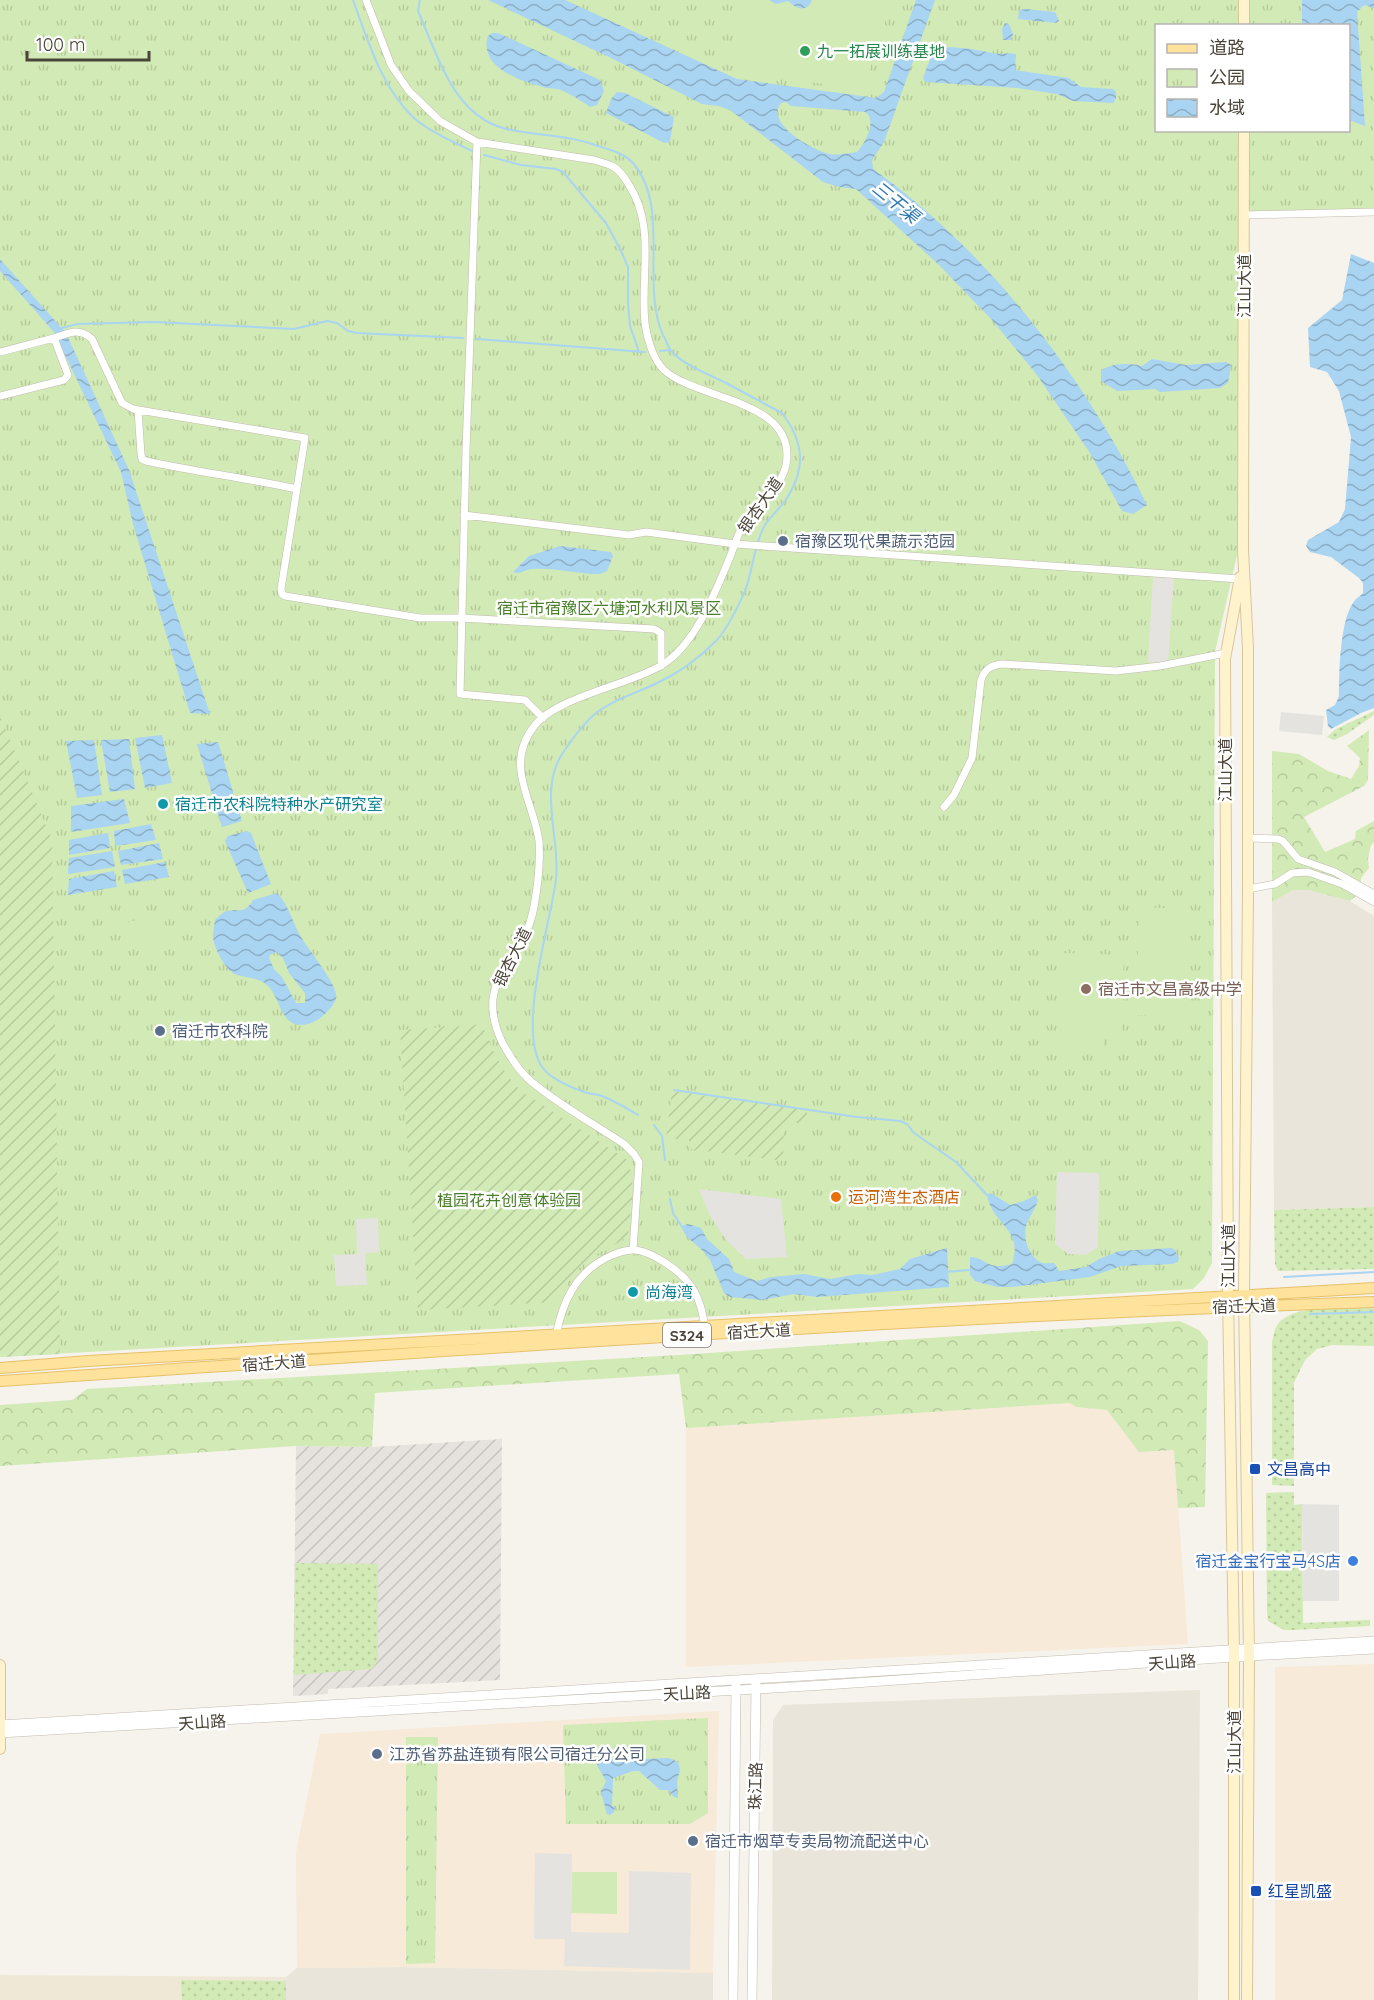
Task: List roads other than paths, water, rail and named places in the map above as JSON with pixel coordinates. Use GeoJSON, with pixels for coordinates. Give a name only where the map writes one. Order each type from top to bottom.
{"type":"FeatureCollection","features":[{"type":"Feature","properties":{"kind":"main road"},"geometry":{"type":"LineString","coordinates":[[1244,0],[1244,24]]}},
{"type":"Feature","properties":{"kind":"main road","name":"江山大道"},"geometry":{"type":"LineString","coordinates":[[1244,132],[1244,550],[1248,649],[1244,1294],[1249,1652],[1247,2000]]}},
{"type":"Feature","properties":{"kind":"main road","name":"江山大道"},"geometry":{"type":"LineString","coordinates":[[1234,2000],[1234,1653],[1228,1301],[1226,653],[1244,550]]}},
{"type":"Feature","properties":{"kind":"main road","name":"宿迁大道"},"geometry":{"type":"LineString","coordinates":[[0,1368],[88,1361],[1228,1301],[1244,1294],[1374,1288]]}},
{"type":"Feature","properties":{"kind":"main road","name":"宿迁大道"},"geometry":{"type":"LineString","coordinates":[[1228,1301],[1244,1306],[1374,1302]]}},
{"type":"Feature","properties":{"kind":"main road","name":"宿迁大道"},"geometry":{"type":"LineString","coordinates":[[0,1381],[556,1338]]}},
{"type":"Feature","properties":{"kind":"main road"},"geometry":{"type":"LineString","coordinates":[[0,1665],[0,1749]]}},
{"type":"Feature","properties":{"kind":"street","name":"银杏大道"},"geometry":{"type":"LineString","coordinates":[[366,0],[391,65],[409,91],[440,121],[477,142],[594,160],[610,165],[618,171],[633,190],[644,222],[643,297],[646,327],[653,353],[662,369],[682,383],[757,411],[777,426],[784,442],[786,462],[780,482],[742,526],[737,544],[715,594],[685,645],[661,666],[563,705],[538,720],[525,738],[520,762],[521,780],[539,840],[539,876],[529,926],[498,978],[492,1012],[502,1042],[530,1081],[624,1144],[639,1162],[633,1250]]}},
{"type":"Feature","properties":{"kind":"street"},"geometry":{"type":"LineString","coordinates":[[477,142],[460,694],[525,700],[543,718]]}},
{"type":"Feature","properties":{"kind":"street"},"geometry":{"type":"LineString","coordinates":[[1244,215],[1374,212]]}},
{"type":"Feature","properties":{"kind":"street"},"geometry":{"type":"LineString","coordinates":[[0,352],[73,331],[86,333],[92,339],[122,403],[138,410],[304,438],[282,594],[291,598],[420,618],[461,618],[654,629],[661,633],[661,666]]}},
{"type":"Feature","properties":{"kind":"street"},"geometry":{"type":"LineString","coordinates":[[0,396],[66,378],[67,372],[54,338]]}},
{"type":"Feature","properties":{"kind":"street"},"geometry":{"type":"LineString","coordinates":[[138,410],[141,454],[142,459],[146,461],[188,470],[253,479],[297,489]]}},
{"type":"Feature","properties":{"kind":"street"},"geometry":{"type":"LineString","coordinates":[[464,515],[629,535],[646,532],[737,544],[1240,579]]}},
{"type":"Feature","properties":{"kind":"street"},"geometry":{"type":"LineString","coordinates":[[944,807],[963,778],[972,758],[981,680],[987,669],[994,665],[1123,670],[1160,666],[1226,653]]}},
{"type":"Feature","properties":{"kind":"street"},"geometry":{"type":"LineString","coordinates":[[1248,838],[1283,841],[1298,859],[1335,872],[1374,894]]}},
{"type":"Feature","properties":{"kind":"street"},"geometry":{"type":"LineString","coordinates":[[1248,889],[1275,884],[1292,873],[1308,872],[1342,884],[1374,902]]}},
{"type":"Feature","properties":{"kind":"street"},"geometry":{"type":"LineString","coordinates":[[556,1338],[569,1294],[583,1274],[596,1263],[615,1254],[633,1250],[660,1260],[687,1280],[696,1292],[705,1330]]}},
{"type":"Feature","properties":{"kind":"street","name":"天山路"},"geometry":{"type":"LineString","coordinates":[[0,1725],[756,1684],[1173,1654],[1249,1652],[1374,1641]]}},
{"type":"Feature","properties":{"kind":"street","name":"天山路"},"geometry":{"type":"LineString","coordinates":[[1249,1652],[1374,1649]]}},
{"type":"Feature","properties":{"kind":"street","name":"珠江路"},"geometry":{"type":"LineString","coordinates":[[752,2000],[756,1684]]}},
{"type":"Feature","properties":{"kind":"street","name":"天山路"},"geometry":{"type":"LineString","coordinates":[[0,1733],[736,1685]]}},
{"type":"Feature","properties":{"kind":"street","name":"珠江路"},"geometry":{"type":"LineString","coordinates":[[733,2000],[736,1685]]}},
{"type":"Feature","properties":{"kind":"water","name":"三干渠"},"geometry":{"type":"Polygon","coordinates":[[[488,0],[565,0],[737,79],[876,98],[884,92],[916,0],[935,0],[884,142],[872,160],[873,169],[916,202],[956,239],[1030,320],[1064,364],[1094,410],[1147,505],[1133,514],[1122,511],[1090,453],[1037,375],[993,321],[939,265],[856,189],[823,182],[730,110],[702,104],[488,0]],[[786,102],[781,103],[778,111],[779,119],[784,127],[812,147],[829,154],[857,152],[869,132],[869,116],[865,112],[791,106],[786,102]]]}},
{"type":"Feature","properties":{"kind":"water"},"geometry":{"type":"Polygon","coordinates":[[[769,0],[812,0],[807,7],[801,8],[788,1],[776,4],[769,0]]]}},
{"type":"Feature","properties":{"kind":"water"},"geometry":{"type":"Polygon","coordinates":[[[1302,0],[1374,0],[1374,8],[1364,5],[1357,12],[1365,126],[1350,120],[1350,24],[1302,24],[1302,0]]]}},
{"type":"Feature","properties":{"kind":"water"},"geometry":{"type":"Polygon","coordinates":[[[1019,10],[1055,12],[1059,21],[1056,23],[1018,19],[1019,10]]]}},
{"type":"Feature","properties":{"kind":"water"},"geometry":{"type":"Polygon","coordinates":[[[1005,23],[1009,24],[1013,34],[1011,40],[1003,40],[1002,29],[1005,23]]]}},
{"type":"Feature","properties":{"kind":"water"},"geometry":{"type":"Polygon","coordinates":[[[498,33],[600,80],[604,91],[597,105],[590,107],[565,92],[523,81],[503,71],[489,56],[488,36],[498,33]]]}},
{"type":"Feature","properties":{"kind":"water"},"geometry":{"type":"Polygon","coordinates":[[[943,47],[968,48],[995,54],[1016,54],[1015,70],[1069,78],[1081,87],[1113,89],[1116,92],[1116,98],[1113,103],[1073,101],[1057,94],[1017,88],[926,82],[923,79],[930,61],[943,47]]]}},
{"type":"Feature","properties":{"kind":"water"},"geometry":{"type":"Polygon","coordinates":[[[617,92],[625,93],[674,117],[670,142],[664,143],[606,113],[611,99],[617,92]]]}},
{"type":"Feature","properties":{"kind":"water"},"geometry":{"type":"Polygon","coordinates":[[[1351,254],[1374,263],[1374,708],[1331,729],[1328,726],[1326,710],[1335,705],[1339,696],[1341,648],[1345,622],[1354,602],[1363,593],[1363,583],[1331,557],[1310,552],[1306,546],[1308,540],[1339,522],[1345,509],[1351,437],[1339,391],[1327,372],[1310,367],[1308,328],[1342,300],[1351,254]]]}},
{"type":"Feature","properties":{"kind":"water"},"geometry":{"type":"Polygon","coordinates":[[[0,259],[66,333],[129,470],[210,714],[190,713],[133,524],[121,472],[54,332],[0,271],[0,259]]]}},
{"type":"Feature","properties":{"kind":"water"},"geometry":{"type":"Polygon","coordinates":[[[1152,359],[1186,365],[1226,362],[1231,365],[1228,383],[1220,388],[1160,392],[1155,389],[1117,391],[1101,381],[1101,370],[1121,364],[1142,366],[1152,359]]]}},
{"type":"Feature","properties":{"kind":"water"},"geometry":{"type":"Polygon","coordinates":[[[560,546],[611,552],[613,556],[607,571],[600,574],[548,569],[513,572],[529,556],[560,546]]]}},
{"type":"Feature","properties":{"kind":"water"},"geometry":{"type":"Polygon","coordinates":[[[162,735],[172,783],[145,788],[135,738],[162,735]]]}},
{"type":"Feature","properties":{"kind":"water"},"geometry":{"type":"Polygon","coordinates":[[[129,739],[135,789],[110,792],[101,740],[129,739]]]}},
{"type":"Feature","properties":{"kind":"water"},"geometry":{"type":"Polygon","coordinates":[[[94,740],[102,795],[77,798],[66,741],[94,740]]]}},
{"type":"Feature","properties":{"kind":"water"},"geometry":{"type":"Polygon","coordinates":[[[218,742],[242,821],[222,827],[197,744],[218,742]]]}},
{"type":"Feature","properties":{"kind":"water"},"geometry":{"type":"Polygon","coordinates":[[[124,799],[130,823],[71,832],[71,806],[124,799]]]}},
{"type":"Feature","properties":{"kind":"water"},"geometry":{"type":"Polygon","coordinates":[[[151,824],[156,840],[115,846],[114,831],[151,824]]]}},
{"type":"Feature","properties":{"kind":"water"},"geometry":{"type":"Polygon","coordinates":[[[247,831],[251,833],[271,884],[248,893],[225,841],[228,836],[247,831]]]}},
{"type":"Feature","properties":{"kind":"water"},"geometry":{"type":"Polygon","coordinates":[[[108,833],[110,848],[69,855],[69,840],[108,833]]]}},
{"type":"Feature","properties":{"kind":"water"},"geometry":{"type":"Polygon","coordinates":[[[159,843],[163,859],[121,865],[118,851],[159,843]]]}},
{"type":"Feature","properties":{"kind":"water"},"geometry":{"type":"Polygon","coordinates":[[[112,851],[115,867],[68,874],[69,858],[112,851]]]}},
{"type":"Feature","properties":{"kind":"water"},"geometry":{"type":"Polygon","coordinates":[[[165,862],[169,877],[125,884],[122,870],[165,862]]]}},
{"type":"Feature","properties":{"kind":"water"},"geometry":{"type":"Polygon","coordinates":[[[114,871],[117,887],[68,895],[69,879],[114,871]]]}},
{"type":"Feature","properties":{"kind":"water"},"geometry":{"type":"Polygon","coordinates":[[[277,893],[284,902],[301,937],[332,983],[336,995],[334,1003],[314,1022],[294,1024],[284,1015],[267,985],[233,973],[217,952],[213,937],[215,920],[222,913],[245,909],[253,900],[277,893]],[[276,952],[269,958],[296,1003],[305,1003],[305,993],[289,973],[283,958],[276,952]]]}},
{"type":"Feature","properties":{"kind":"water"},"geometry":{"type":"Polygon","coordinates":[[[991,1193],[1010,1205],[1036,1195],[1038,1201],[1026,1228],[1027,1245],[1036,1259],[1043,1263],[1054,1263],[1059,1271],[1086,1267],[1119,1251],[1171,1248],[1175,1250],[1179,1258],[1178,1262],[1121,1266],[1090,1277],[1012,1287],[998,1287],[975,1281],[970,1275],[970,1257],[992,1265],[1003,1266],[1012,1264],[1015,1252],[1011,1235],[990,1205],[987,1195],[991,1193]]]}},
{"type":"Feature","properties":{"kind":"water"},"geometry":{"type":"Polygon","coordinates":[[[688,1224],[701,1228],[707,1239],[729,1259],[734,1272],[757,1281],[771,1277],[804,1274],[830,1279],[858,1274],[872,1275],[900,1269],[910,1259],[947,1248],[949,1287],[817,1297],[794,1294],[762,1300],[730,1297],[724,1293],[710,1260],[686,1236],[681,1226],[688,1224]]]}},
{"type":"Feature","properties":{"kind":"water"},"geometry":{"type":"Polygon","coordinates":[[[629,1754],[643,1759],[669,1758],[678,1762],[680,1770],[677,1782],[678,1798],[668,1790],[660,1790],[639,1771],[633,1771],[613,1778],[612,1806],[615,1807],[614,1812],[607,1814],[601,1792],[606,1781],[596,1759],[599,1756],[612,1758],[629,1754]]]}},
{"type":"Feature","properties":{"kind":"waterway"},"geometry":{"type":"LineString","coordinates":[[353,0],[377,64],[403,107],[428,128],[472,151]]}},
{"type":"Feature","properties":{"kind":"waterway"},"geometry":{"type":"LineString","coordinates":[[420,0],[418,11],[440,63],[459,96],[471,110],[486,121],[503,128],[581,141],[619,153],[633,163],[644,181],[650,201],[653,223],[654,293],[657,315],[670,349],[690,365],[782,413],[790,424],[799,446],[797,478],[785,501],[762,531],[746,588],[735,613],[720,636],[696,659],[673,675],[618,700],[596,713],[564,751],[556,766],[552,781],[556,880],[537,976],[533,1028],[535,1050],[542,1067],[555,1079],[586,1093],[607,1098],[638,1115]]}},
{"type":"Feature","properties":{"kind":"waterway"},"geometry":{"type":"LineString","coordinates":[[484,155],[521,165],[556,169],[563,172],[606,223],[628,267],[630,326],[639,352]]}},
{"type":"Feature","properties":{"kind":"waterway"},"geometry":{"type":"LineString","coordinates":[[62,328],[77,324],[154,322],[294,329],[327,321],[337,323],[348,331],[357,333],[463,338]]}},
{"type":"Feature","properties":{"kind":"waterway"},"geometry":{"type":"LineString","coordinates":[[477,339],[645,352]]}},
{"type":"Feature","properties":{"kind":"waterway"},"geometry":{"type":"LineString","coordinates":[[660,351],[670,350]]}},
{"type":"Feature","properties":{"kind":"waterway"},"geometry":{"type":"LineString","coordinates":[[674,1090],[857,1117],[900,1121],[956,1162],[987,1195]]}},
{"type":"Feature","properties":{"kind":"waterway"},"geometry":{"type":"LineString","coordinates":[[654,1125],[662,1136],[665,1160]]}},
{"type":"Feature","properties":{"kind":"waterway"},"geometry":{"type":"LineString","coordinates":[[670,1199],[673,1213],[682,1227]]}},
{"type":"Feature","properties":{"kind":"waterway"},"geometry":{"type":"LineString","coordinates":[[945,1272],[969,1270]]}},
{"type":"Feature","properties":{"kind":"waterway"},"geometry":{"type":"LineString","coordinates":[[1284,1277],[1374,1272]]}},
{"type":"Feature","properties":{"kind":"waterway"},"geometry":{"type":"LineString","coordinates":[[1310,1314],[1374,1312]]}},
{"type":"Feature","properties":{"kind":"place","name":"九一拓展训练基地"},"geometry":{"type":"Point","coordinates":[805,51]}},
{"type":"Feature","properties":{"kind":"place","name":"宿豫区现代果蔬示范园"},"geometry":{"type":"Point","coordinates":[783,541]}},
{"type":"Feature","properties":{"kind":"place","name":"宿迁市农科院特种水产研究室"},"geometry":{"type":"Point","coordinates":[163,804]}},
{"type":"Feature","properties":{"kind":"place","name":"宿迁市文昌高级中学"},"geometry":{"type":"Point","coordinates":[1086,989]}},
{"type":"Feature","properties":{"kind":"place","name":"宿迁市农科院"},"geometry":{"type":"Point","coordinates":[160,1031]}},
{"type":"Feature","properties":{"kind":"place","name":"运河湾生态酒店"},"geometry":{"type":"Point","coordinates":[836,1197]}},
{"type":"Feature","properties":{"kind":"place","name":"尚海湾"},"geometry":{"type":"Point","coordinates":[633,1292]}},
{"type":"Feature","properties":{"kind":"place","name":"文昌高中"},"geometry":{"type":"Point","coordinates":[1255,1469]}},
{"type":"Feature","properties":{"kind":"place","name":"宿迁金宝行宝马4S店"},"geometry":{"type":"Point","coordinates":[1353,1561]}},
{"type":"Feature","properties":{"kind":"place","name":"江苏省苏盐连锁有限公司宿迁分公司"},"geometry":{"type":"Point","coordinates":[377,1754]}},
{"type":"Feature","properties":{"kind":"place","name":"宿迁市烟草专卖局物流配送中心"},"geometry":{"type":"Point","coordinates":[693,1841]}},
{"type":"Feature","properties":{"kind":"place","name":"红星凯盛"},"geometry":{"type":"Point","coordinates":[1256,1891]}},
{"type":"Feature","properties":{"kind":"park label","name":"宿迁市宿豫区六塘河水利风景区"},"geometry":{"type":"Point","coordinates":[609,608]}},
{"type":"Feature","properties":{"kind":"park label","name":"植园花卉创意体验园"},"geometry":{"type":"Point","coordinates":[509,1200]}}]}
